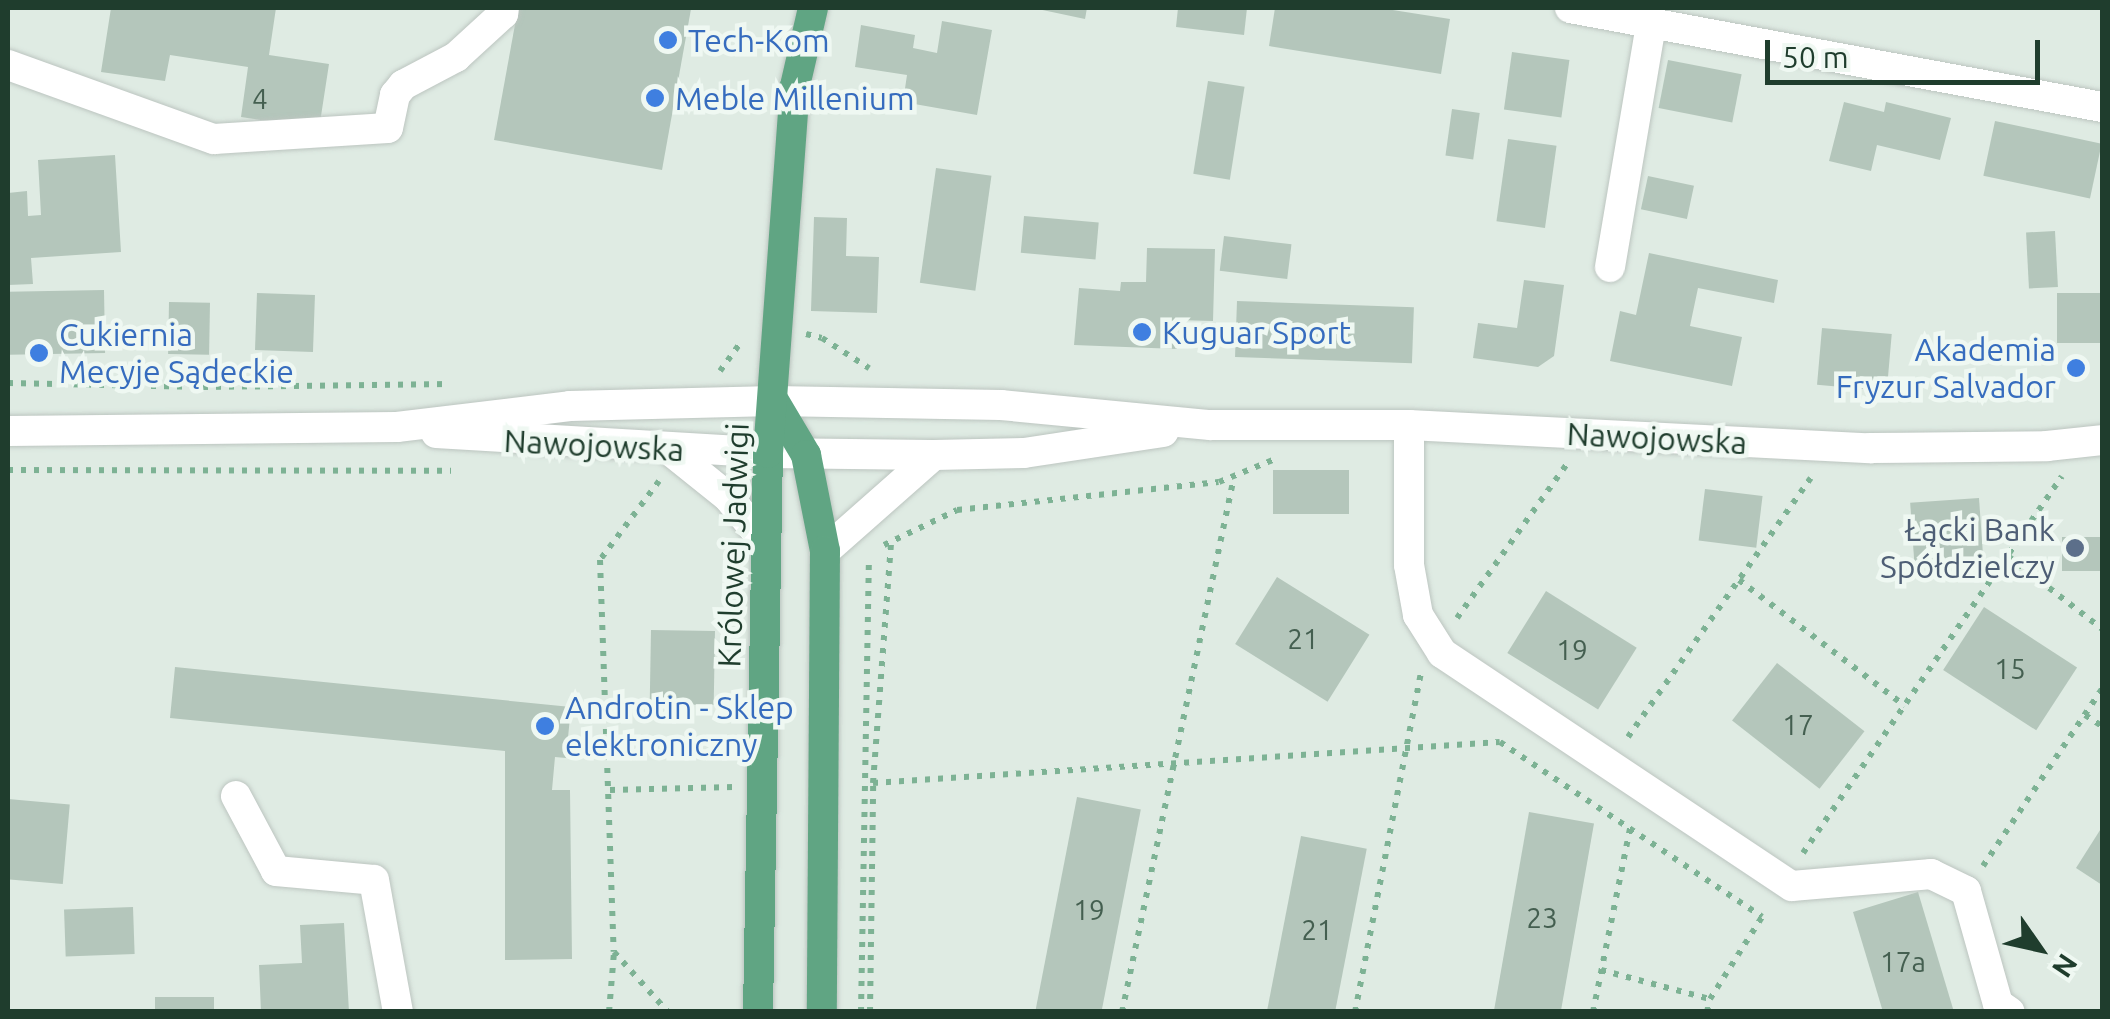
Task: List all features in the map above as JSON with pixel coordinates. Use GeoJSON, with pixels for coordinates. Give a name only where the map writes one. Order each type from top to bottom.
{"type":"FeatureCollection","features":[{"type":"Feature","properties":{"kind":"main road"},"geometry":{"type":"LineString","coordinates":[[774,402],[760,335],[795,86],[813,8]]}},
{"type":"Feature","properties":{"kind":"main road","name":"Królowej Jadwigi"},"geometry":{"type":"LineString","coordinates":[[758,1012],[765,542],[774,402]]}},
{"type":"Feature","properties":{"kind":"main road","name":"Królowej Jadwigi"},"geometry":{"type":"LineString","coordinates":[[774,402],[806,455],[825,551],[819,1008]]}},
{"type":"Feature","properties":{"kind":"street"},"geometry":{"type":"LineString","coordinates":[[8,64],[214,140],[388,128],[395,95],[403,85],[456,57],[503,14],[504,8]]}},
{"type":"Feature","properties":{"kind":"street"},"geometry":{"type":"LineString","coordinates":[[1570,8],[2102,107]]}},
{"type":"Feature","properties":{"kind":"street"},"geometry":{"type":"LineString","coordinates":[[1610,267],[1651,24]]}},
{"type":"Feature","properties":{"kind":"street","name":"Nawojowska"},"geometry":{"type":"LineString","coordinates":[[8,432],[397,427],[570,406],[774,402],[1001,405],[1210,425],[1409,425],[1870,448],[2048,446],[2102,440]]}},
{"type":"Feature","properties":{"kind":"street","name":"Nawojowska"},"geometry":{"type":"LineString","coordinates":[[397,427],[479,439],[768,454],[934,455],[1024,453],[1210,425]]}},
{"type":"Feature","properties":{"kind":"street"},"geometry":{"type":"LineString","coordinates":[[1409,425],[1409,565],[1418,615],[1437,646],[1792,886],[1931,874],[1966,891],[1998,1004],[2010,1012]]}},
{"type":"Feature","properties":{"kind":"street"},"geometry":{"type":"LineString","coordinates":[[666,448],[728,497],[765,542]]}},
{"type":"Feature","properties":{"kind":"street"},"geometry":{"type":"LineString","coordinates":[[825,551],[934,455]]}},
{"type":"Feature","properties":{"kind":"street"},"geometry":{"type":"LineString","coordinates":[[236,796],[276,871],[374,880],[398,1012]]}},
{"type":"Feature","properties":{"kind":"path"},"geometry":{"type":"LineString","coordinates":[[712,378],[760,335],[806,334],[822,338],[862,366],[890,376],[890,404]]}},
{"type":"Feature","properties":{"kind":"path"},"geometry":{"type":"LineString","coordinates":[[8,382],[203,387],[466,383]]}},
{"type":"Feature","properties":{"kind":"path"},"geometry":{"type":"LineString","coordinates":[[870,1012],[874,783],[891,542],[957,510],[1219,482],[1284,455]]}},
{"type":"Feature","properties":{"kind":"path"},"geometry":{"type":"LineString","coordinates":[[1552,464],[1586,465]]}},
{"type":"Feature","properties":{"kind":"path"},"geometry":{"type":"LineString","coordinates":[[1355,1012],[1420,676],[1437,646],[1566,464]]}},
{"type":"Feature","properties":{"kind":"path"},"geometry":{"type":"LineString","coordinates":[[1707,1012],[1710,999],[1783,880],[2068,468],[2050,469]]}},
{"type":"Feature","properties":{"kind":"path"},"geometry":{"type":"LineString","coordinates":[[8,470],[471,472]]}},
{"type":"Feature","properties":{"kind":"path"},"geometry":{"type":"LineString","coordinates":[[1609,764],[1815,473],[1796,472]]}},
{"type":"Feature","properties":{"kind":"path"},"geometry":{"type":"LineString","coordinates":[[610,1012],[614,952],[600,560],[661,477],[642,476]]}},
{"type":"Feature","properties":{"kind":"path"},"geometry":{"type":"LineString","coordinates":[[1122,1012],[1234,476]]}},
{"type":"Feature","properties":{"kind":"path"},"geometry":{"type":"LineString","coordinates":[[861,1012],[869,551]]}},
{"type":"Feature","properties":{"kind":"path"},"geometry":{"type":"LineString","coordinates":[[2008,556],[2102,629]]}},
{"type":"Feature","properties":{"kind":"path"},"geometry":{"type":"LineString","coordinates":[[1739,580],[1906,706]]}},
{"type":"Feature","properties":{"kind":"path"},"geometry":{"type":"LineString","coordinates":[[1966,891],[2102,689]]}},
{"type":"Feature","properties":{"kind":"path"},"geometry":{"type":"LineString","coordinates":[[2085,715],[2102,726]]}},
{"type":"Feature","properties":{"kind":"path"},"geometry":{"type":"LineString","coordinates":[[874,783],[1500,742],[1762,916]]}},
{"type":"Feature","properties":{"kind":"path"},"geometry":{"type":"LineString","coordinates":[[1592,1012],[1639,784]]}},
{"type":"Feature","properties":{"kind":"path"},"geometry":{"type":"LineString","coordinates":[[610,790],[734,787]]}},
{"type":"Feature","properties":{"kind":"path"},"geometry":{"type":"LineString","coordinates":[[614,952],[668,1012]]}},
{"type":"Feature","properties":{"kind":"path"},"geometry":{"type":"LineString","coordinates":[[1601,970],[1710,999]]}},
{"type":"Feature","properties":{"kind":"building"},"geometry":{"type":"Polygon","coordinates":[[[111,8],[276,8],[269,55],[329,64],[319,129],[241,117],[248,67],[170,55],[165,81],[101,72],[111,8]]]}},
{"type":"Feature","properties":{"kind":"building"},"geometry":{"type":"Polygon","coordinates":[[[518,8],[691,9],[662,170],[494,140],[518,8]]]}},
{"type":"Feature","properties":{"kind":"building"},"geometry":{"type":"Polygon","coordinates":[[[1033,8],[1087,8],[1085,19],[1033,8]]]}},
{"type":"Feature","properties":{"kind":"building"},"geometry":{"type":"Polygon","coordinates":[[[1178,8],[1247,8],[1244,35],[1176,27],[1178,8]]]}},
{"type":"Feature","properties":{"kind":"building"},"geometry":{"type":"Polygon","coordinates":[[[1275,8],[1380,8],[1450,19],[1441,74],[1269,46],[1275,8]]]}},
{"type":"Feature","properties":{"kind":"building"},"geometry":{"type":"Polygon","coordinates":[[[942,21],[992,30],[977,115],[903,102],[907,75],[855,67],[861,25],[915,35],[913,48],[937,53],[942,21]]]}},
{"type":"Feature","properties":{"kind":"building"},"geometry":{"type":"Polygon","coordinates":[[[1512,52],[1569,60],[1561,118],[1504,109],[1512,52]]]}},
{"type":"Feature","properties":{"kind":"building"},"geometry":{"type":"Polygon","coordinates":[[[1668,60],[1742,74],[1732,122],[1659,108],[1668,60]]]}},
{"type":"Feature","properties":{"kind":"building"},"geometry":{"type":"Polygon","coordinates":[[[1208,81],[1245,87],[1230,180],[1193,174],[1208,81]]]}},
{"type":"Feature","properties":{"kind":"building"},"geometry":{"type":"Polygon","coordinates":[[[1844,102],[1884,112],[1886,102],[1951,118],[1940,160],[1877,145],[1871,171],[1829,161],[1844,102]]]}},
{"type":"Feature","properties":{"kind":"building"},"geometry":{"type":"Polygon","coordinates":[[[1452,109],[1480,113],[1473,159],[1445,156],[1452,109]]]}},
{"type":"Feature","properties":{"kind":"building"},"geometry":{"type":"Polygon","coordinates":[[[1995,121],[2102,144],[2090,198],[1983,176],[1995,121]]]}},
{"type":"Feature","properties":{"kind":"building"},"geometry":{"type":"Polygon","coordinates":[[[1508,139],[1557,146],[1545,228],[1496,221],[1508,139]]]}},
{"type":"Feature","properties":{"kind":"building"},"geometry":{"type":"Polygon","coordinates":[[[115,155],[121,252],[31,258],[33,284],[8,285],[8,193],[27,191],[28,216],[41,215],[38,160],[115,155]]]}},
{"type":"Feature","properties":{"kind":"building"},"geometry":{"type":"Polygon","coordinates":[[[936,168],[991,176],[975,291],[920,283],[936,168]]]}},
{"type":"Feature","properties":{"kind":"building"},"geometry":{"type":"Polygon","coordinates":[[[1648,176],[1694,186],[1687,219],[1641,209],[1648,176]]]}},
{"type":"Feature","properties":{"kind":"building"},"geometry":{"type":"Polygon","coordinates":[[[1024,216],[1099,223],[1095,259],[1021,253],[1024,216]]]}},
{"type":"Feature","properties":{"kind":"building"},"geometry":{"type":"Polygon","coordinates":[[[814,217],[847,218],[846,256],[879,257],[877,313],[811,311],[814,217]]]}},
{"type":"Feature","properties":{"kind":"building"},"geometry":{"type":"Polygon","coordinates":[[[2055,231],[2058,287],[2029,288],[2026,233],[2055,231]]]}},
{"type":"Feature","properties":{"kind":"building"},"geometry":{"type":"Polygon","coordinates":[[[1224,236],[1291,244],[1287,279],[1220,271],[1224,236]]]}},
{"type":"Feature","properties":{"kind":"building"},"geometry":{"type":"Polygon","coordinates":[[[1147,248],[1215,249],[1213,321],[1177,320],[1177,349],[1074,345],[1079,288],[1120,291],[1121,282],[1146,282],[1147,248]]]}},
{"type":"Feature","properties":{"kind":"building"},"geometry":{"type":"Polygon","coordinates":[[[1649,253],[1778,280],[1774,303],[1698,288],[1690,326],[1742,337],[1732,386],[1610,361],[1620,311],[1636,315],[1649,253]]]}},
{"type":"Feature","properties":{"kind":"building"},"geometry":{"type":"Polygon","coordinates":[[[1524,280],[1564,285],[1554,356],[1538,367],[1473,358],[1478,323],[1517,328],[1524,280]]]}},
{"type":"Feature","properties":{"kind":"building"},"geometry":{"type":"Polygon","coordinates":[[[104,290],[105,353],[9,355],[8,292],[104,290]]]}},
{"type":"Feature","properties":{"kind":"building"},"geometry":{"type":"Polygon","coordinates":[[[257,293],[315,295],[313,352],[255,350],[257,293]]]}},
{"type":"Feature","properties":{"kind":"building"},"geometry":{"type":"Polygon","coordinates":[[[2057,293],[2102,293],[2102,343],[2057,343],[2057,293]]]}},
{"type":"Feature","properties":{"kind":"building"},"geometry":{"type":"Polygon","coordinates":[[[1237,301],[1414,307],[1412,363],[1235,357],[1237,301]]]}},
{"type":"Feature","properties":{"kind":"building"},"geometry":{"type":"Polygon","coordinates":[[[169,302],[210,303],[209,355],[168,354],[169,302]]]}},
{"type":"Feature","properties":{"kind":"building"},"geometry":{"type":"Polygon","coordinates":[[[1822,328],[1892,334],[1887,391],[1817,385],[1822,328]]]}},
{"type":"Feature","properties":{"kind":"building"},"geometry":{"type":"Polygon","coordinates":[[[1273,470],[1349,470],[1349,514],[1273,514],[1273,470]]]}},
{"type":"Feature","properties":{"kind":"building"},"geometry":{"type":"Polygon","coordinates":[[[1705,489],[1763,496],[1756,548],[1699,541],[1705,489]]]}},
{"type":"Feature","properties":{"kind":"building"},"geometry":{"type":"Polygon","coordinates":[[[1979,498],[1983,559],[1914,564],[1910,503],[1979,498]]]}},
{"type":"Feature","properties":{"kind":"building"},"geometry":{"type":"Polygon","coordinates":[[[2062,537],[2102,537],[2102,571],[2062,571],[2062,537]]]}},
{"type":"Feature","properties":{"kind":"building"},"geometry":{"type":"Polygon","coordinates":[[[1277,577],[1369,635],[1328,702],[1235,644],[1277,577]]]}},
{"type":"Feature","properties":{"kind":"building"},"geometry":{"type":"Polygon","coordinates":[[[1546,591],[1637,648],[1598,710],[1507,653],[1546,591]]]}},
{"type":"Feature","properties":{"kind":"building"},"geometry":{"type":"Polygon","coordinates":[[[1984,607],[2077,667],[2036,730],[1943,670],[1984,607]]]}},
{"type":"Feature","properties":{"kind":"building"},"geometry":{"type":"Polygon","coordinates":[[[651,630],[715,631],[714,705],[650,704],[651,630]]]}},
{"type":"Feature","properties":{"kind":"building"},"geometry":{"type":"Polygon","coordinates":[[[1777,663],[1864,731],[1820,789],[1732,721],[1777,663]]]}},
{"type":"Feature","properties":{"kind":"building"},"geometry":{"type":"Polygon","coordinates":[[[175,667],[571,707],[566,758],[555,757],[552,790],[570,790],[572,959],[505,960],[505,751],[170,718],[175,667]]]}},
{"type":"Feature","properties":{"kind":"building"},"geometry":{"type":"Polygon","coordinates":[[[1077,797],[1141,809],[1101,1012],[1035,1012],[1077,797]]]}},
{"type":"Feature","properties":{"kind":"building"},"geometry":{"type":"Polygon","coordinates":[[[8,799],[70,804],[63,884],[8,879],[8,799]]]}},
{"type":"Feature","properties":{"kind":"building"},"geometry":{"type":"Polygon","coordinates":[[[1529,812],[1594,823],[1561,1012],[1494,1012],[1529,812]]]}},
{"type":"Feature","properties":{"kind":"building"},"geometry":{"type":"Polygon","coordinates":[[[2102,827],[2102,885],[2076,868],[2102,827]]]}},
{"type":"Feature","properties":{"kind":"building"},"geometry":{"type":"Polygon","coordinates":[[[1301,836],[1367,849],[1335,1012],[1267,1012],[1301,836]]]}},
{"type":"Feature","properties":{"kind":"building"},"geometry":{"type":"Polygon","coordinates":[[[1918,892],[1954,1012],[1883,1012],[1853,912],[1918,892]]]}},
{"type":"Feature","properties":{"kind":"building"},"geometry":{"type":"Polygon","coordinates":[[[133,907],[135,954],[66,956],[64,909],[133,907]]]}},
{"type":"Feature","properties":{"kind":"building"},"geometry":{"type":"Polygon","coordinates":[[[344,923],[349,1012],[261,1012],[259,965],[302,963],[300,925],[344,923]]]}},
{"type":"Feature","properties":{"kind":"building"},"geometry":{"type":"Polygon","coordinates":[[[155,997],[214,997],[214,1012],[155,1012],[155,997]]]}},
{"type":"Feature","properties":{"kind":"place","name":"Tech-Kom"},"geometry":{"type":"Point","coordinates":[668,40]}},
{"type":"Feature","properties":{"kind":"place","name":"Meble Millenium"},"geometry":{"type":"Point","coordinates":[655,98]}},
{"type":"Feature","properties":{"kind":"place","name":"Kuguar Sport"},"geometry":{"type":"Point","coordinates":[1142,332]}},
{"type":"Feature","properties":{"kind":"place","name":"Cukiernia Mecyje Sądeckie"},"geometry":{"type":"Point","coordinates":[39,353]}},
{"type":"Feature","properties":{"kind":"place","name":"Akademia Fryzur Salvador"},"geometry":{"type":"Point","coordinates":[2076,368]}},
{"type":"Feature","properties":{"kind":"place","name":"Łącki Bank Spółdzielczy"},"geometry":{"type":"Point","coordinates":[2075,548]}},
{"type":"Feature","properties":{"kind":"place","name":"Androtin - Sklep elektroniczny"},"geometry":{"type":"Point","coordinates":[545,726]}}]}
